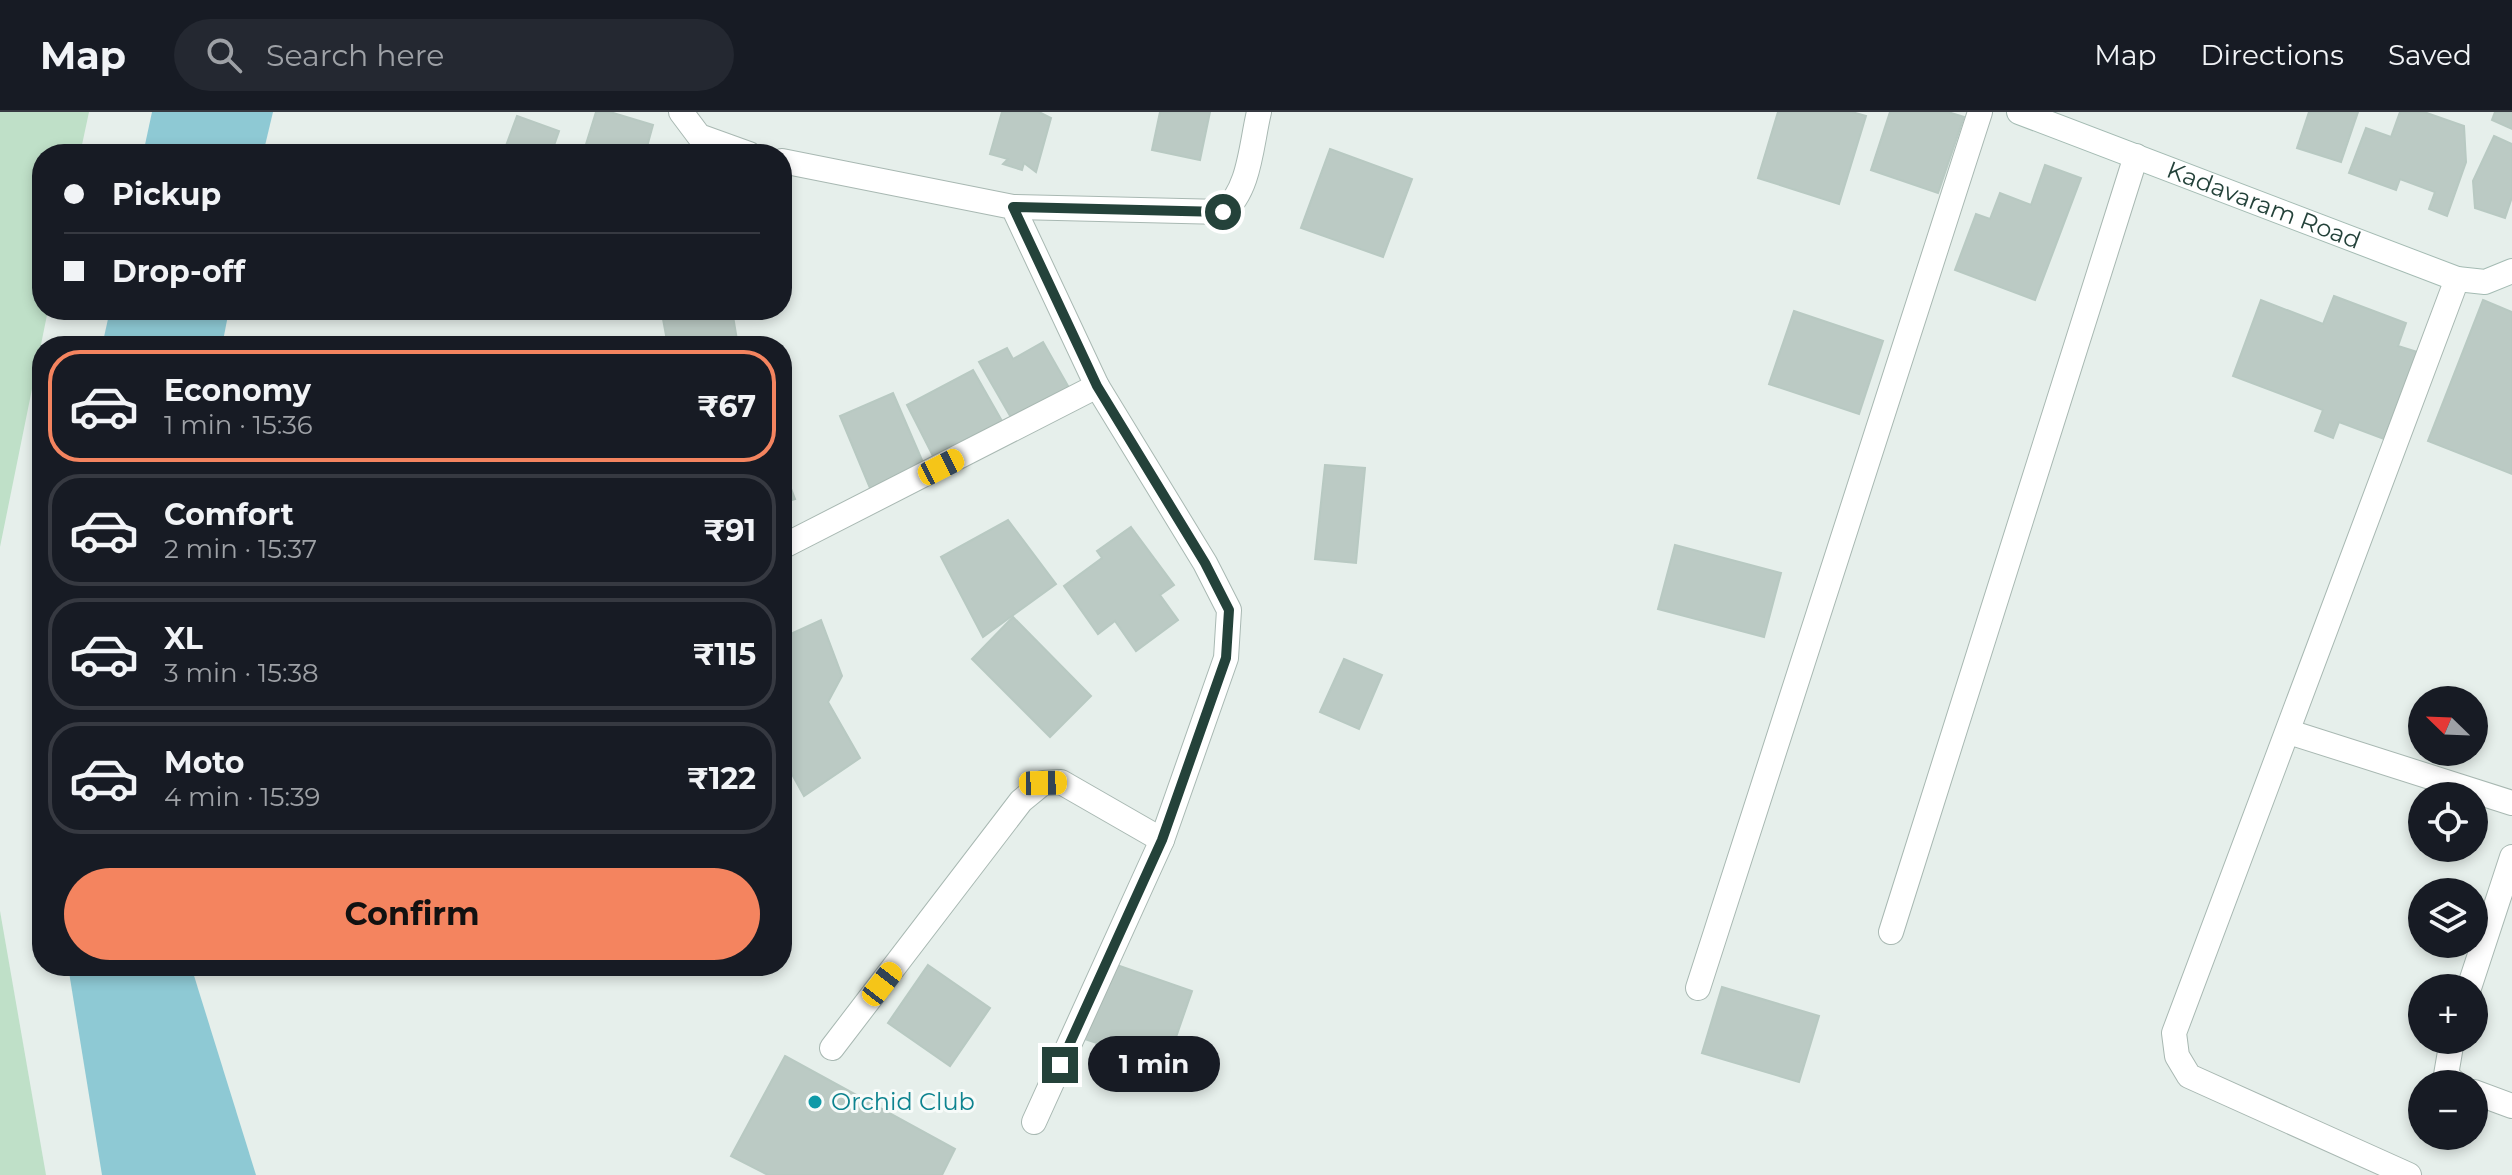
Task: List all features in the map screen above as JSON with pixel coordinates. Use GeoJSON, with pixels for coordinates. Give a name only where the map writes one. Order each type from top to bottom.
{"type":"FeatureCollection","features":[{"type":"Feature","properties":{"kind":"street"},"geometry":{"type":"LineString","coordinates":[[681,112],[699,136],[721,144]]}},
{"type":"Feature","properties":{"kind":"street"},"geometry":{"type":"LineString","coordinates":[[792,163],[1013,207],[1223,212],[1234,203],[1242,185],[1259,112]]}},
{"type":"Feature","properties":{"kind":"street"},"geometry":{"type":"LineString","coordinates":[[1698,988],[1980,112]]}},
{"type":"Feature","properties":{"kind":"street","name":"Kadavaram Road"},"geometry":{"type":"LineString","coordinates":[[2019,112],[2457,279],[2485,282],[2512,271]]}},
{"type":"Feature","properties":{"kind":"street"},"geometry":{"type":"LineString","coordinates":[[1891,932],[2136,156]]}},
{"type":"Feature","properties":{"kind":"street"},"geometry":{"type":"LineString","coordinates":[[1013,207],[1097,386],[1205,563],[1229,610],[1226,658],[1162,840],[1034,1122]]}},
{"type":"Feature","properties":{"kind":"street"},"geometry":{"type":"LineString","coordinates":[[2409,1175],[2189,1076],[2177,1056],[2174,1033],[2457,279]]}},
{"type":"Feature","properties":{"kind":"street"},"geometry":{"type":"LineString","coordinates":[[792,542],[1097,386]]}},
{"type":"Feature","properties":{"kind":"street"},"geometry":{"type":"LineString","coordinates":[[2289,732],[2512,803]]}},
{"type":"Feature","properties":{"kind":"street"},"geometry":{"type":"LineString","coordinates":[[832,1048],[1021,801],[1043,783],[1061,782],[1162,840]]}},
{"type":"Feature","properties":{"kind":"street"},"geometry":{"type":"LineString","coordinates":[[2474,974],[2512,857]]}},
{"type":"Feature","properties":{"kind":"street"},"geometry":{"type":"LineString","coordinates":[[2488,1097],[2512,1106]]}},
{"type":"Feature","properties":{"kind":"green space"},"geometry":{"type":"Polygon","coordinates":[[[0,112],[89,112],[82,144],[32,144],[32,320],[46,320],[43,336],[32,336],[32,389],[0,547],[0,112]]]}},
{"type":"Feature","properties":{"kind":"green space"},"geometry":{"type":"Polygon","coordinates":[[[0,911],[46,1175],[0,1175],[0,911]]]}},
{"type":"Feature","properties":{"kind":"water"},"geometry":{"type":"Polygon","coordinates":[[[152,112],[273,112],[265,144],[145,144],[152,112]]]}},
{"type":"Feature","properties":{"kind":"water"},"geometry":{"type":"Polygon","coordinates":[[[108,320],[227,320],[224,336],[104,336],[108,320]]]}},
{"type":"Feature","properties":{"kind":"water"},"geometry":{"type":"Polygon","coordinates":[[[70,976],[194,976],[256,1175],[102,1175],[70,976]]]}},
{"type":"Feature","properties":{"kind":"building"},"geometry":{"type":"Polygon","coordinates":[[[596,112],[610,112],[653,125],[648,144],[586,144],[596,112]]]}},
{"type":"Feature","properties":{"kind":"building"},"geometry":{"type":"Polygon","coordinates":[[[1002,112],[1039,112],[1051,118],[1036,172],[1024,163],[1022,170],[1003,164],[1008,159],[990,154],[1002,112]]]}},
{"type":"Feature","properties":{"kind":"building"},"geometry":{"type":"Polygon","coordinates":[[[1160,112],[1210,112],[1200,160],[1152,150],[1160,112]]]}},
{"type":"Feature","properties":{"kind":"building"},"geometry":{"type":"Polygon","coordinates":[[[1778,112],[1852,112],[1866,116],[1839,204],[1758,178],[1778,112]]]}},
{"type":"Feature","properties":{"kind":"building"},"geometry":{"type":"Polygon","coordinates":[[[1890,112],[1948,112],[1964,117],[1938,193],[1871,170],[1890,112]]]}},
{"type":"Feature","properties":{"kind":"building"},"geometry":{"type":"Polygon","coordinates":[[[2309,112],[2358,112],[2341,162],[2297,148],[2309,112]]]}},
{"type":"Feature","properties":{"kind":"building"},"geometry":{"type":"Polygon","coordinates":[[[2400,112],[2424,112],[2464,126],[2466,162],[2447,216],[2429,209],[2435,192],[2400,179],[2396,190],[2349,173],[2366,128],[2391,137],[2400,112]]]}},
{"type":"Feature","properties":{"kind":"building"},"geometry":{"type":"Polygon","coordinates":[[[2495,112],[2512,112],[2512,129],[2492,120],[2495,112]]]}},
{"type":"Feature","properties":{"kind":"building"},"geometry":{"type":"Polygon","coordinates":[[[517,116],[559,131],[554,144],[507,144],[517,116]]]}},
{"type":"Feature","properties":{"kind":"building"},"geometry":{"type":"Polygon","coordinates":[[[2494,136],[2512,144],[2512,197],[2505,218],[2475,208],[2473,181],[2494,136]]]}},
{"type":"Feature","properties":{"kind":"building"},"geometry":{"type":"Polygon","coordinates":[[[1330,149],[1412,179],[1383,257],[1301,228],[1330,149]]]}},
{"type":"Feature","properties":{"kind":"building"},"geometry":{"type":"Polygon","coordinates":[[[2045,165],[2081,178],[2035,300],[1955,270],[1976,214],[1990,219],[2000,193],[2031,205],[2045,165]]]}},
{"type":"Feature","properties":{"kind":"building"},"geometry":{"type":"Polygon","coordinates":[[[2334,296],[2406,323],[2398,346],[2417,352],[2384,439],[2339,422],[2333,438],[2315,431],[2323,410],[2233,376],[2261,300],[2323,324],[2334,296]]]}},
{"type":"Feature","properties":{"kind":"building"},"geometry":{"type":"Polygon","coordinates":[[[2483,300],[2512,312],[2512,474],[2428,441],[2483,300]]]}},
{"type":"Feature","properties":{"kind":"building"},"geometry":{"type":"Polygon","coordinates":[[[1794,311],[1883,341],[1859,414],[1769,384],[1794,311]]]}},
{"type":"Feature","properties":{"kind":"building"},"geometry":{"type":"Polygon","coordinates":[[[663,320],[734,320],[736,336],[666,336],[663,320]]]}},
{"type":"Feature","properties":{"kind":"building"},"geometry":{"type":"Polygon","coordinates":[[[1043,342],[1072,393],[1013,421],[979,362],[1007,348],[1013,359],[1043,342]]]}},
{"type":"Feature","properties":{"kind":"building"},"geometry":{"type":"Polygon","coordinates":[[[973,370],[1006,428],[935,460],[907,405],[973,370]]]}},
{"type":"Feature","properties":{"kind":"building"},"geometry":{"type":"Polygon","coordinates":[[[893,393],[925,467],[872,493],[840,416],[893,393]]]}},
{"type":"Feature","properties":{"kind":"building"},"geometry":{"type":"Polygon","coordinates":[[[1325,465],[1365,468],[1356,563],[1315,559],[1325,465]]]}},
{"type":"Feature","properties":{"kind":"building"},"geometry":{"type":"Polygon","coordinates":[[[1008,520],[1056,584],[983,637],[941,557],[1008,520]]]}},
{"type":"Feature","properties":{"kind":"building"},"geometry":{"type":"Polygon","coordinates":[[[1131,527],[1174,585],[1160,595],[1178,620],[1136,651],[1115,621],[1098,634],[1064,586],[1102,558],[1097,551],[1131,527]]]}},
{"type":"Feature","properties":{"kind":"building"},"geometry":{"type":"Polygon","coordinates":[[[1675,545],[1781,573],[1764,637],[1658,609],[1675,545]]]}},
{"type":"Feature","properties":{"kind":"building"},"geometry":{"type":"Polygon","coordinates":[[[1013,617],[1091,696],[1050,737],[972,659],[1013,617]]]}},
{"type":"Feature","properties":{"kind":"building"},"geometry":{"type":"Polygon","coordinates":[[[821,620],[842,676],[828,702],[860,758],[804,796],[792,774],[792,633],[821,620]]]}},
{"type":"Feature","properties":{"kind":"building"},"geometry":{"type":"Polygon","coordinates":[[[1344,659],[1382,675],[1359,729],[1320,712],[1344,659]]]}},
{"type":"Feature","properties":{"kind":"building"},"geometry":{"type":"Polygon","coordinates":[[[1111,963],[1192,991],[1166,1066],[1085,1039],[1111,963]]]}},
{"type":"Feature","properties":{"kind":"building"},"geometry":{"type":"Polygon","coordinates":[[[928,965],[990,1008],[950,1066],[888,1023],[928,965]]]}},
{"type":"Feature","properties":{"kind":"building"},"geometry":{"type":"Polygon","coordinates":[[[1722,987],[1819,1016],[1799,1082],[1702,1053],[1722,987]]]}},
{"type":"Feature","properties":{"kind":"building","name":"Orchid Club"},"geometry":{"type":"Polygon","coordinates":[[[785,1056],[955,1149],[942,1175],[768,1175],[731,1156],[785,1056]]]}},
{"type":"Feature","properties":{"kind":"place","name":"Orchid Club"},"geometry":{"type":"Point","coordinates":[815,1102]}},
{"type":"Feature","properties":{"kind":"route"},"geometry":{"type":"LineString","coordinates":[[1060,1065],[1162,840],[1226,658],[1229,610],[1205,563],[1097,386],[1013,207],[1184,214],[1223,212]]}}]}
